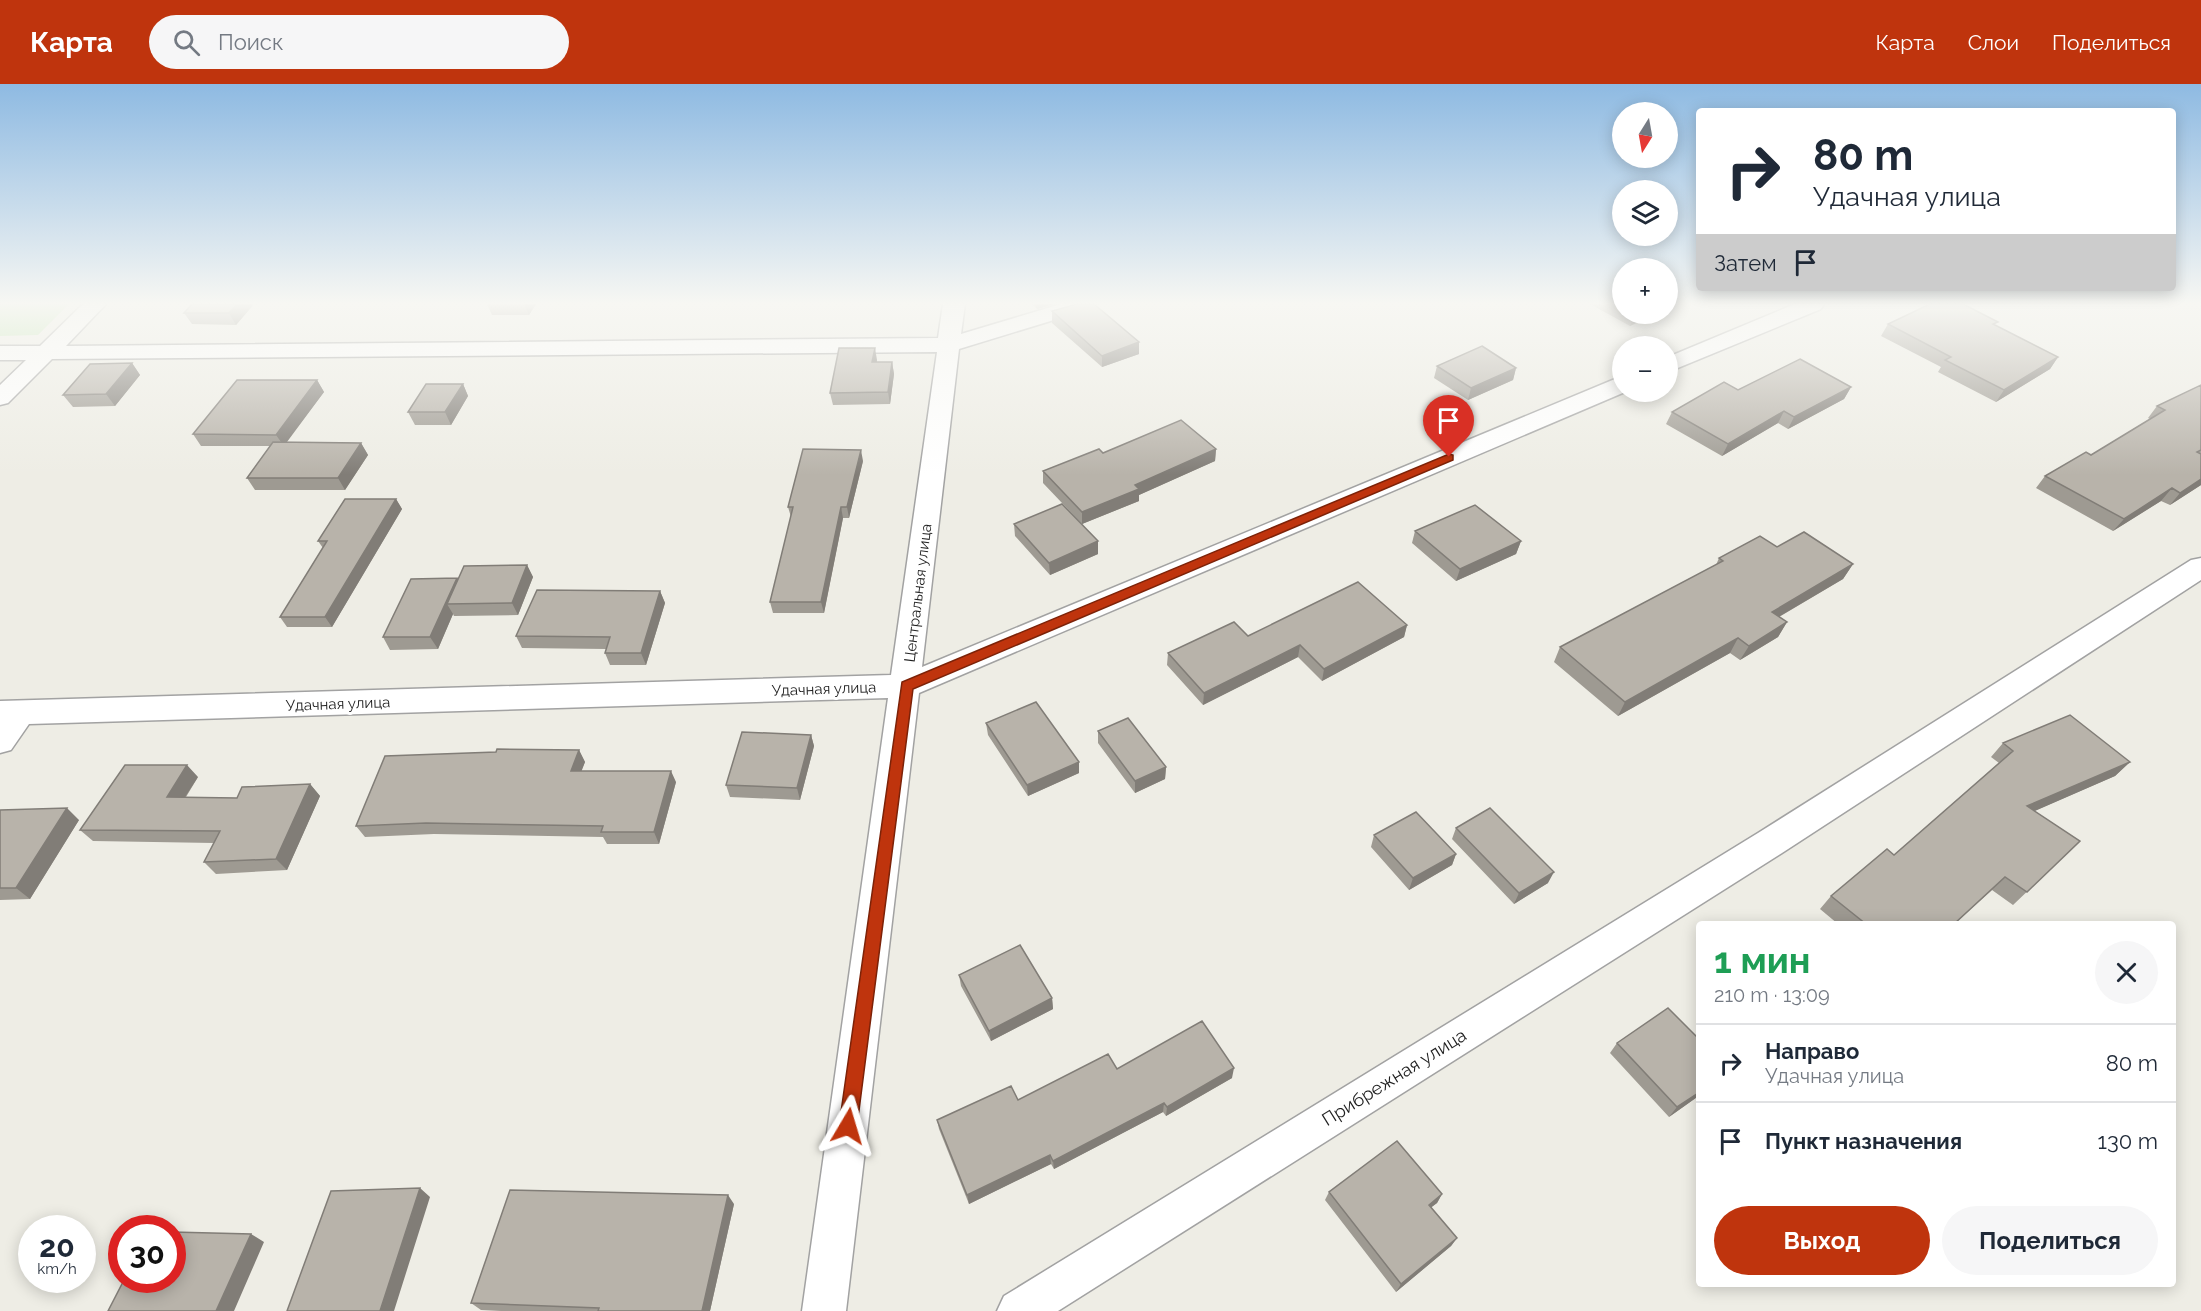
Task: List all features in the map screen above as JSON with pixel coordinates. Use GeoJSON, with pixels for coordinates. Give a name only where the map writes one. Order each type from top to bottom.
{"type":"FeatureCollection","features":[{"type":"Feature","properties":{"kind":"street"},"geometry":{"type":"LineString","coordinates":[[0,398],[38,361]]}},
{"type":"Feature","properties":{"kind":"street","name":"Центральная улица"},"geometry":{"type":"LineString","coordinates":[[824,1311],[947,361]]}},
{"type":"Feature","properties":{"kind":"street","name":"Удачная улица"},"geometry":{"type":"LineString","coordinates":[[10,714],[906,686],[1612,389]]}},
{"type":"Feature","properties":{"kind":"street","name":"Прибрежная улица"},"geometry":{"type":"LineString","coordinates":[[1019,1311],[1770,843],[2201,567]]}},
{"type":"Feature","properties":{"kind":"street"},"geometry":{"type":"LineString","coordinates":[[0,741],[10,714]]}},
{"type":"Feature","properties":{"kind":"building"},"geometry":{"type":"Polygon","coordinates":[[[836,361],[892,362],[888,392],[830,393],[836,361]]]}},
{"type":"Feature","properties":{"kind":"building"},"geometry":{"type":"Polygon","coordinates":[[[1448,361],[1506,361],[1516,368],[1471,388],[1437,366],[1448,361]]]}},
{"type":"Feature","properties":{"kind":"building"},"geometry":{"type":"Polygon","coordinates":[[[1795,361],[1804,361],[1851,387],[1794,417],[1784,411],[1728,444],[1672,412],[1724,382],[1738,390],[1795,361]]]}},
{"type":"Feature","properties":{"kind":"building"},"geometry":{"type":"Polygon","coordinates":[[[1947,361],[2051,361],[2004,390],[1947,361]]]}},
{"type":"Feature","properties":{"kind":"building"},"geometry":{"type":"Polygon","coordinates":[[[132,363],[106,394],[63,395],[90,364],[132,363]]]}},
{"type":"Feature","properties":{"kind":"building"},"geometry":{"type":"Polygon","coordinates":[[[237,380],[317,380],[276,435],[193,434],[237,380]]]}},
{"type":"Feature","properties":{"kind":"building"},"geometry":{"type":"Polygon","coordinates":[[[426,384],[463,384],[445,412],[408,412],[426,384]]]}},
{"type":"Feature","properties":{"kind":"building"},"geometry":{"type":"Polygon","coordinates":[[[2201,385],[2201,450],[2197,452],[2201,454],[2201,479],[2180,493],[2172,488],[2124,519],[2045,476],[2086,452],[2091,455],[2165,410],[2157,406],[2201,385]]]}},
{"type":"Feature","properties":{"kind":"building"},"geometry":{"type":"Polygon","coordinates":[[[1181,420],[1216,449],[1135,485],[1139,489],[1082,512],[1043,471],[1099,449],[1103,453],[1181,420]]]}},
{"type":"Feature","properties":{"kind":"building"},"geometry":{"type":"Polygon","coordinates":[[[273,442],[361,443],[338,478],[247,478],[273,442]]]}},
{"type":"Feature","properties":{"kind":"building"},"geometry":{"type":"Polygon","coordinates":[[[803,449],[861,450],[847,507],[841,507],[821,602],[770,602],[793,507],[788,507],[803,449]]]}},
{"type":"Feature","properties":{"kind":"building"},"geometry":{"type":"Polygon","coordinates":[[[345,499],[396,499],[325,617],[280,617],[327,541],[318,541],[345,499]]]}},
{"type":"Feature","properties":{"kind":"building"},"geometry":{"type":"Polygon","coordinates":[[[1062,504],[1098,541],[1049,563],[1014,524],[1062,504]]]}},
{"type":"Feature","properties":{"kind":"building"},"geometry":{"type":"Polygon","coordinates":[[[1475,505],[1521,541],[1460,569],[1415,531],[1475,505]]]}},
{"type":"Feature","properties":{"kind":"building"},"geometry":{"type":"Polygon","coordinates":[[[1804,532],[1853,564],[1772,612],[1787,622],[1749,646],[1738,638],[1625,702],[1560,647],[1723,561],[1719,558],[1760,536],[1777,547],[1804,532]]]}},
{"type":"Feature","properties":{"kind":"building"},"geometry":{"type":"Polygon","coordinates":[[[527,565],[512,603],[447,604],[464,566],[527,565]]]}},
{"type":"Feature","properties":{"kind":"building"},"geometry":{"type":"Polygon","coordinates":[[[457,578],[430,637],[383,637],[411,579],[457,578]]]}},
{"type":"Feature","properties":{"kind":"building"},"geometry":{"type":"Polygon","coordinates":[[[1358,582],[1407,625],[1324,669],[1300,645],[1204,693],[1168,653],[1234,622],[1248,636],[1358,582]]]}},
{"type":"Feature","properties":{"kind":"building"},"geometry":{"type":"Polygon","coordinates":[[[537,590],[660,591],[641,653],[605,653],[610,637],[516,636],[537,590]]]}},
{"type":"Feature","properties":{"kind":"building"},"geometry":{"type":"Polygon","coordinates":[[[1036,702],[1079,762],[1027,785],[986,723],[1036,702]]]}},
{"type":"Feature","properties":{"kind":"building"},"geometry":{"type":"Polygon","coordinates":[[[2070,715],[2130,762],[2027,806],[2080,841],[2027,892],[2005,877],[1957,921],[1862,921],[1831,896],[1887,849],[1894,855],[2013,751],[2003,743],[2070,715]]]}},
{"type":"Feature","properties":{"kind":"building"},"geometry":{"type":"Polygon","coordinates":[[[1128,718],[1166,767],[1135,781],[1098,731],[1128,718]]]}},
{"type":"Feature","properties":{"kind":"building"},"geometry":{"type":"Polygon","coordinates":[[[742,732],[811,735],[797,788],[726,785],[742,732]]]}},
{"type":"Feature","properties":{"kind":"building"},"geometry":{"type":"Polygon","coordinates":[[[497,749],[579,750],[571,771],[671,771],[654,832],[601,832],[603,826],[426,823],[356,826],[385,756],[496,752],[497,749]]]}},
{"type":"Feature","properties":{"kind":"building"},"geometry":{"type":"Polygon","coordinates":[[[125,765],[187,765],[167,797],[237,798],[242,787],[310,784],[276,859],[204,862],[220,831],[80,830],[125,765]]]}},
{"type":"Feature","properties":{"kind":"building"},"geometry":{"type":"Polygon","coordinates":[[[67,808],[16,888],[0,888],[0,810],[67,808]]]}},
{"type":"Feature","properties":{"kind":"building"},"geometry":{"type":"Polygon","coordinates":[[[1490,808],[1554,872],[1519,893],[1456,828],[1490,808]]]}},
{"type":"Feature","properties":{"kind":"building"},"geometry":{"type":"Polygon","coordinates":[[[1416,812],[1456,854],[1413,878],[1374,835],[1416,812]]]}},
{"type":"Feature","properties":{"kind":"building"},"geometry":{"type":"Polygon","coordinates":[[[1020,945],[1052,998],[989,1031],[959,975],[1020,945]]]}},
{"type":"Feature","properties":{"kind":"building"},"geometry":{"type":"Polygon","coordinates":[[[1668,1008],[1696,1036],[1696,1095],[1677,1107],[1617,1043],[1668,1008]]]}},
{"type":"Feature","properties":{"kind":"building"},"geometry":{"type":"Polygon","coordinates":[[[1202,1021],[1234,1068],[1167,1107],[1164,1103],[1053,1161],[1050,1155],[967,1195],[937,1120],[1011,1086],[1018,1100],[1108,1054],[1117,1069],[1202,1021]]]}},
{"type":"Feature","properties":{"kind":"building"},"geometry":{"type":"Polygon","coordinates":[[[1397,1141],[1442,1194],[1429,1205],[1457,1238],[1401,1284],[1329,1192],[1397,1141]]]}},
{"type":"Feature","properties":{"kind":"building"},"geometry":{"type":"Polygon","coordinates":[[[420,1188],[380,1311],[287,1311],[331,1191],[420,1188]]]}},
{"type":"Feature","properties":{"kind":"building"},"geometry":{"type":"Polygon","coordinates":[[[510,1190],[728,1195],[702,1311],[598,1311],[599,1308],[471,1303],[510,1190]]]}},
{"type":"Feature","properties":{"kind":"building"},"geometry":{"type":"Polygon","coordinates":[[[186,1232],[251,1234],[216,1311],[108,1311],[117,1293],[186,1293],[186,1232]]]}},
{"type":"Feature","properties":{"kind":"route"},"geometry":{"type":"LineString","coordinates":[[848,1126],[906,686],[1449,457]]}}]}
